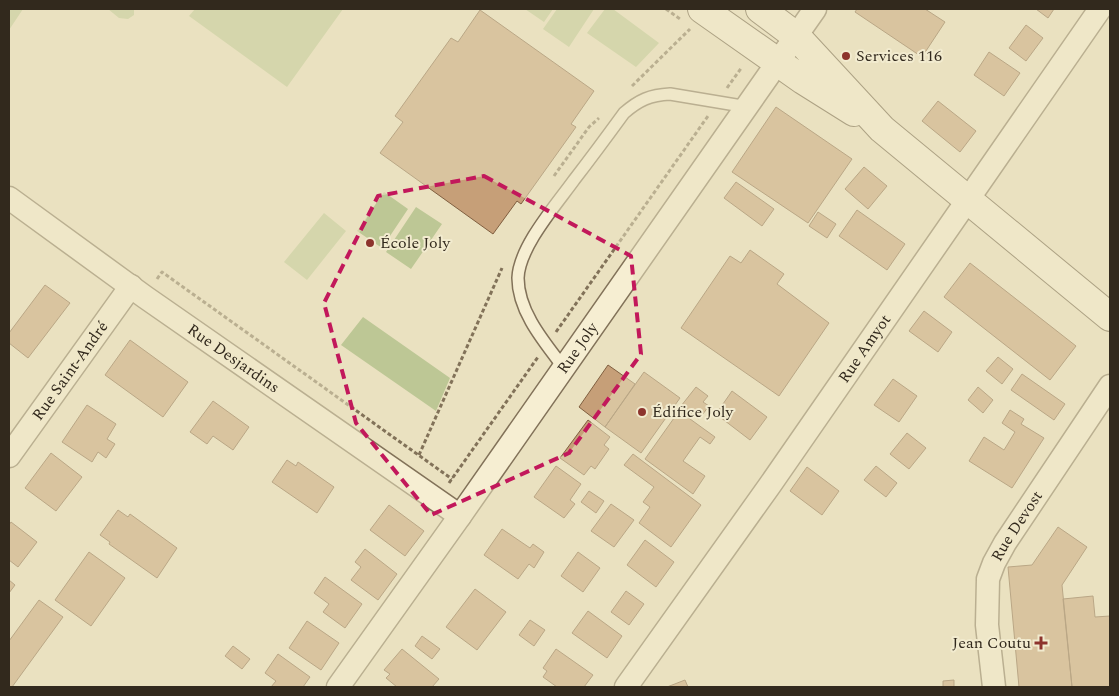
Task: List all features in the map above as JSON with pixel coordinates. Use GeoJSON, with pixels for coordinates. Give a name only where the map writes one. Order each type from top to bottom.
{"type":"FeatureCollection","features":[{"type":"Feature","properties":{"kind":"main road"},"geometry":{"type":"LineString","coordinates":[[702,9],[803,80],[882,129]]}},
{"type":"Feature","properties":{"kind":"main road"},"geometry":{"type":"LineString","coordinates":[[760,9],[796,36],[882,129],[1110,318]]}},
{"type":"Feature","properties":{"kind":"street","name":"Rue Joly"},"geometry":{"type":"LineString","coordinates":[[338,687],[816,9]]}},
{"type":"Feature","properties":{"kind":"street","name":"Rue Amyot"},"geometry":{"type":"LineString","coordinates":[[626,687],[770,485],[1100,9]]}},
{"type":"Feature","properties":{"kind":"street","name":"Rue Desjardins"},"geometry":{"type":"LineString","coordinates":[[9,198],[138,292],[460,516]]}},
{"type":"Feature","properties":{"kind":"street","name":"Rue Saint-André"},"geometry":{"type":"LineString","coordinates":[[9,456],[138,292]]}},
{"type":"Feature","properties":{"kind":"street","name":"Rue Devost"},"geometry":{"type":"LineString","coordinates":[[994,687],[987,609],[988,579],[994,563],[1005,543],[1110,386]]}},
{"type":"Feature","properties":{"kind":"lane"},"geometry":{"type":"LineString","coordinates":[[564,368],[536,329],[525,307],[518,279],[520,264],[526,250],[546,219],[624,113],[635,103],[658,94],[670,94],[748,107]]}},
{"type":"Feature","properties":{"kind":"path"},"geometry":{"type":"LineString","coordinates":[[437,499],[756,47]]}},
{"type":"Feature","properties":{"kind":"path"},"geometry":{"type":"LineString","coordinates":[[138,292],[162,272],[452,478]]}},
{"type":"Feature","properties":{"kind":"highlighted area"},"geometry":{"type":"Polygon","coordinates":[[[484,176],[631,256],[641,354],[569,453],[431,515],[356,423],[324,303],[378,196],[484,176]]]}},
{"type":"Feature","properties":{"kind":"green space"},"geometry":{"type":"Polygon","coordinates":[[[9,9],[23,9],[9,30],[9,9]]]}},
{"type":"Feature","properties":{"kind":"green space"},"geometry":{"type":"Polygon","coordinates":[[[108,9],[134,9],[134,15],[128,19],[119,18],[108,9]]]}},
{"type":"Feature","properties":{"kind":"green space"},"geometry":{"type":"Polygon","coordinates":[[[195,9],[343,9],[287,87],[189,16],[195,9]]]}},
{"type":"Feature","properties":{"kind":"green space"},"geometry":{"type":"Polygon","coordinates":[[[525,9],[553,9],[544,22],[525,9]]]}},
{"type":"Feature","properties":{"kind":"green space"},"geometry":{"type":"Polygon","coordinates":[[[557,9],[594,9],[569,47],[543,29],[557,9]]]}},
{"type":"Feature","properties":{"kind":"green space"},"geometry":{"type":"Polygon","coordinates":[[[605,9],[613,9],[659,43],[636,67],[587,33],[605,9]]]}},
{"type":"Feature","properties":{"kind":"green space"},"geometry":{"type":"Polygon","coordinates":[[[384,192],[408,209],[382,248],[357,231],[384,192]]]}},
{"type":"Feature","properties":{"kind":"green space"},"geometry":{"type":"Polygon","coordinates":[[[416,207],[442,224],[411,269],[386,252],[416,207]]]}},
{"type":"Feature","properties":{"kind":"green space"},"geometry":{"type":"Polygon","coordinates":[[[324,213],[346,231],[307,280],[284,262],[324,213]]]}},
{"type":"Feature","properties":{"kind":"green space"},"geometry":{"type":"Polygon","coordinates":[[[363,317],[450,378],[436,411],[341,345],[363,317]]]}},
{"type":"Feature","properties":{"kind":"building"},"geometry":{"type":"Polygon","coordinates":[[[857,9],[925,9],[945,22],[922,57],[855,12],[857,9]]]}},
{"type":"Feature","properties":{"kind":"building"},"geometry":{"type":"Polygon","coordinates":[[[1036,9],[1054,9],[1048,18],[1036,9]]]}},
{"type":"Feature","properties":{"kind":"building"},"geometry":{"type":"Polygon","coordinates":[[[480,10],[594,91],[571,124],[576,127],[521,204],[517,201],[493,234],[380,153],[403,122],[395,116],[451,38],[458,42],[480,10]]]}},
{"type":"Feature","properties":{"kind":"building"},"geometry":{"type":"Polygon","coordinates":[[[1026,25],[1043,38],[1026,61],[1009,48],[1026,25]]]}},
{"type":"Feature","properties":{"kind":"building"},"geometry":{"type":"Polygon","coordinates":[[[989,52],[1020,73],[1004,96],[974,75],[989,52]]]}},
{"type":"Feature","properties":{"kind":"building"},"geometry":{"type":"Polygon","coordinates":[[[938,101],[976,131],[960,152],[922,121],[938,101]]]}},
{"type":"Feature","properties":{"kind":"building"},"geometry":{"type":"Polygon","coordinates":[[[776,107],[852,159],[808,223],[732,172],[776,107]]]}},
{"type":"Feature","properties":{"kind":"building"},"geometry":{"type":"Polygon","coordinates":[[[864,167],[887,186],[868,209],[845,189],[864,167]]]}},
{"type":"Feature","properties":{"kind":"building"},"geometry":{"type":"Polygon","coordinates":[[[736,182],[774,209],[762,226],[724,198],[736,182]]]}},
{"type":"Feature","properties":{"kind":"building"},"geometry":{"type":"Polygon","coordinates":[[[857,210],[905,244],[887,270],[839,236],[857,210]]]}},
{"type":"Feature","properties":{"kind":"building"},"geometry":{"type":"Polygon","coordinates":[[[818,212],[836,224],[827,238],[809,226],[818,212]]]}},
{"type":"Feature","properties":{"kind":"building"},"geometry":{"type":"Polygon","coordinates":[[[750,250],[784,274],[777,284],[829,323],[779,396],[681,328],[730,256],[741,263],[750,250]]]}},
{"type":"Feature","properties":{"kind":"building"},"geometry":{"type":"Polygon","coordinates":[[[970,263],[1076,346],[1050,380],[944,297],[970,263]]]}},
{"type":"Feature","properties":{"kind":"building"},"geometry":{"type":"Polygon","coordinates":[[[45,285],[70,303],[28,358],[9,343],[9,333],[45,285]]]}},
{"type":"Feature","properties":{"kind":"building"},"geometry":{"type":"Polygon","coordinates":[[[924,311],[952,332],[938,352],[909,331],[924,311]]]}},
{"type":"Feature","properties":{"kind":"building"},"geometry":{"type":"Polygon","coordinates":[[[130,340],[188,382],[163,417],[105,375],[130,340]]]}},
{"type":"Feature","properties":{"kind":"building"},"geometry":{"type":"Polygon","coordinates":[[[998,357],[1013,369],[1002,384],[986,371],[998,357]]]}},
{"type":"Feature","properties":{"kind":"building"},"geometry":{"type":"Polygon","coordinates":[[[608,365],[635,384],[605,427],[579,407],[608,365]]]}},
{"type":"Feature","properties":{"kind":"building","name":"Édifice Joly"},"geometry":{"type":"Polygon","coordinates":[[[644,372],[680,398],[641,453],[605,427],[644,372]]]}},
{"type":"Feature","properties":{"kind":"building"},"geometry":{"type":"Polygon","coordinates":[[[1022,374],[1065,404],[1054,420],[1011,390],[1022,374]]]}},
{"type":"Feature","properties":{"kind":"building"},"geometry":{"type":"Polygon","coordinates":[[[893,379],[917,396],[899,422],[874,405],[893,379]]]}},
{"type":"Feature","properties":{"kind":"building"},"geometry":{"type":"Polygon","coordinates":[[[696,387],[708,396],[703,402],[709,406],[699,419],[681,406],[696,387]]]}},
{"type":"Feature","properties":{"kind":"building"},"geometry":{"type":"Polygon","coordinates":[[[978,387],[993,400],[983,413],[968,400],[978,387]]]}},
{"type":"Feature","properties":{"kind":"building"},"geometry":{"type":"Polygon","coordinates":[[[732,391],[767,417],[750,440],[716,414],[732,391]]]}},
{"type":"Feature","properties":{"kind":"building"},"geometry":{"type":"Polygon","coordinates":[[[213,401],[249,427],[233,450],[213,436],[207,444],[190,432],[213,401]]]}},
{"type":"Feature","properties":{"kind":"building"},"geometry":{"type":"Polygon","coordinates":[[[87,405],[116,424],[107,439],[115,444],[106,458],[98,452],[92,462],[62,442],[87,405]]]}},
{"type":"Feature","properties":{"kind":"building"},"geometry":{"type":"Polygon","coordinates":[[[1010,410],[1024,419],[1021,424],[1044,438],[1012,488],[969,461],[984,437],[1004,450],[1015,432],[1002,423],[1010,410]]]}},
{"type":"Feature","properties":{"kind":"building"},"geometry":{"type":"Polygon","coordinates":[[[679,411],[715,437],[710,444],[700,437],[683,461],[705,476],[693,494],[645,459],[679,411]]]}},
{"type":"Feature","properties":{"kind":"building"},"geometry":{"type":"Polygon","coordinates":[[[588,420],[610,437],[604,445],[609,449],[595,469],[591,466],[584,475],[560,458],[588,420]]]}},
{"type":"Feature","properties":{"kind":"building"},"geometry":{"type":"Polygon","coordinates":[[[907,433],[926,448],[909,469],[890,454],[907,433]]]}},
{"type":"Feature","properties":{"kind":"building"},"geometry":{"type":"Polygon","coordinates":[[[51,453],[82,477],[56,511],[25,488],[51,453]]]}},
{"type":"Feature","properties":{"kind":"building"},"geometry":{"type":"Polygon","coordinates":[[[633,454],[701,505],[671,547],[639,523],[650,507],[643,502],[654,487],[624,465],[633,454]]]}},
{"type":"Feature","properties":{"kind":"building"},"geometry":{"type":"Polygon","coordinates":[[[287,460],[296,466],[298,462],[334,487],[317,513],[272,482],[287,460]]]}},
{"type":"Feature","properties":{"kind":"building"},"geometry":{"type":"Polygon","coordinates":[[[556,466],[581,484],[570,500],[575,504],[564,518],[534,497],[556,466]]]}},
{"type":"Feature","properties":{"kind":"building"},"geometry":{"type":"Polygon","coordinates":[[[876,466],[897,483],[886,497],[864,480],[876,466]]]}},
{"type":"Feature","properties":{"kind":"building"},"geometry":{"type":"Polygon","coordinates":[[[807,467],[839,491],[822,515],[790,491],[807,467]]]}},
{"type":"Feature","properties":{"kind":"building"},"geometry":{"type":"Polygon","coordinates":[[[589,491],[604,501],[596,513],[581,502],[589,491]]]}},
{"type":"Feature","properties":{"kind":"building"},"geometry":{"type":"Polygon","coordinates":[[[611,504],[634,520],[614,547],[591,531],[611,504]]]}},
{"type":"Feature","properties":{"kind":"building"},"geometry":{"type":"Polygon","coordinates":[[[389,505],[424,531],[405,556],[370,530],[389,505]]]}},
{"type":"Feature","properties":{"kind":"building"},"geometry":{"type":"Polygon","coordinates":[[[118,510],[128,517],[130,514],[177,548],[157,578],[109,544],[110,542],[100,535],[118,510]]]}},
{"type":"Feature","properties":{"kind":"building"},"geometry":{"type":"Polygon","coordinates":[[[11,522],[37,542],[18,567],[9,560],[9,525],[11,522]]]}},
{"type":"Feature","properties":{"kind":"building","name":"Jean Coutu"},"geometry":{"type":"Polygon","coordinates":[[[1058,527],[1087,547],[1062,585],[1072,687],[1019,687],[1008,567],[1032,565],[1058,527]]]}},
{"type":"Feature","properties":{"kind":"building"},"geometry":{"type":"Polygon","coordinates":[[[502,529],[530,548],[533,544],[544,552],[534,568],[529,564],[518,579],[484,555],[502,529]]]}},
{"type":"Feature","properties":{"kind":"building"},"geometry":{"type":"Polygon","coordinates":[[[645,540],[674,562],[656,587],[627,565],[645,540]]]}},
{"type":"Feature","properties":{"kind":"building"},"geometry":{"type":"Polygon","coordinates":[[[365,549],[397,574],[378,600],[351,580],[361,567],[355,562],[365,549]]]}},
{"type":"Feature","properties":{"kind":"building"},"geometry":{"type":"Polygon","coordinates":[[[89,552],[125,578],[91,626],[55,600],[89,552]]]}},
{"type":"Feature","properties":{"kind":"building"},"geometry":{"type":"Polygon","coordinates":[[[578,552],[600,568],[583,592],[561,576],[578,552]]]}},
{"type":"Feature","properties":{"kind":"building"},"geometry":{"type":"Polygon","coordinates":[[[325,577],[362,604],[345,628],[323,612],[329,604],[314,593],[325,577]]]}},
{"type":"Feature","properties":{"kind":"building"},"geometry":{"type":"Polygon","coordinates":[[[9,580],[15,585],[9,593],[9,580]]]}},
{"type":"Feature","properties":{"kind":"building"},"geometry":{"type":"Polygon","coordinates":[[[475,589],[506,612],[477,650],[446,627],[475,589]]]}},
{"type":"Feature","properties":{"kind":"building"},"geometry":{"type":"Polygon","coordinates":[[[626,591],[644,604],[629,625],[611,612],[626,591]]]}},
{"type":"Feature","properties":{"kind":"building"},"geometry":{"type":"Polygon","coordinates":[[[1093,596],[1095,617],[1110,616],[1110,687],[1072,687],[1063,599],[1093,596]]]}},
{"type":"Feature","properties":{"kind":"building"},"geometry":{"type":"Polygon","coordinates":[[[39,600],[63,617],[12,687],[9,687],[9,641],[39,600]]]}},
{"type":"Feature","properties":{"kind":"building"},"geometry":{"type":"Polygon","coordinates":[[[588,611],[622,636],[607,658],[572,633],[588,611]]]}},
{"type":"Feature","properties":{"kind":"building"},"geometry":{"type":"Polygon","coordinates":[[[530,620],[545,630],[534,646],[519,635],[530,620]]]}},
{"type":"Feature","properties":{"kind":"building"},"geometry":{"type":"Polygon","coordinates":[[[307,621],[339,643],[321,670],[289,648],[307,621]]]}},
{"type":"Feature","properties":{"kind":"building"},"geometry":{"type":"Polygon","coordinates":[[[422,636],[440,649],[432,659],[415,646],[422,636]]]}},
{"type":"Feature","properties":{"kind":"building"},"geometry":{"type":"Polygon","coordinates":[[[233,646],[250,659],[242,669],[225,656],[233,646]]]}},
{"type":"Feature","properties":{"kind":"building"},"geometry":{"type":"Polygon","coordinates":[[[402,649],[439,679],[432,687],[397,687],[386,678],[390,674],[384,670],[402,649]]]}},
{"type":"Feature","properties":{"kind":"building"},"geometry":{"type":"Polygon","coordinates":[[[556,649],[593,675],[584,687],[557,687],[543,677],[547,671],[543,668],[556,649]]]}},
{"type":"Feature","properties":{"kind":"building"},"geometry":{"type":"Polygon","coordinates":[[[278,654],[310,677],[303,687],[271,687],[276,681],[265,673],[278,654]]]}},
{"type":"Feature","properties":{"kind":"building"},"geometry":{"type":"Polygon","coordinates":[[[685,680],[688,687],[667,687],[685,680]]]}},
{"type":"Feature","properties":{"kind":"building"},"geometry":{"type":"Polygon","coordinates":[[[954,680],[954,687],[943,687],[943,681],[954,680]]]}},
{"type":"Feature","properties":{"kind":"place","name":"Services 116"},"geometry":{"type":"Point","coordinates":[846,56]}},
{"type":"Feature","properties":{"kind":"place","name":"École Joly"},"geometry":{"type":"Point","coordinates":[370,243]}},
{"type":"Feature","properties":{"kind":"place","name":"Édifice Joly"},"geometry":{"type":"Point","coordinates":[642,412]}},
{"type":"Feature","properties":{"kind":"place","name":"Jean Coutu"},"geometry":{"type":"Point","coordinates":[1041,643]}}]}
